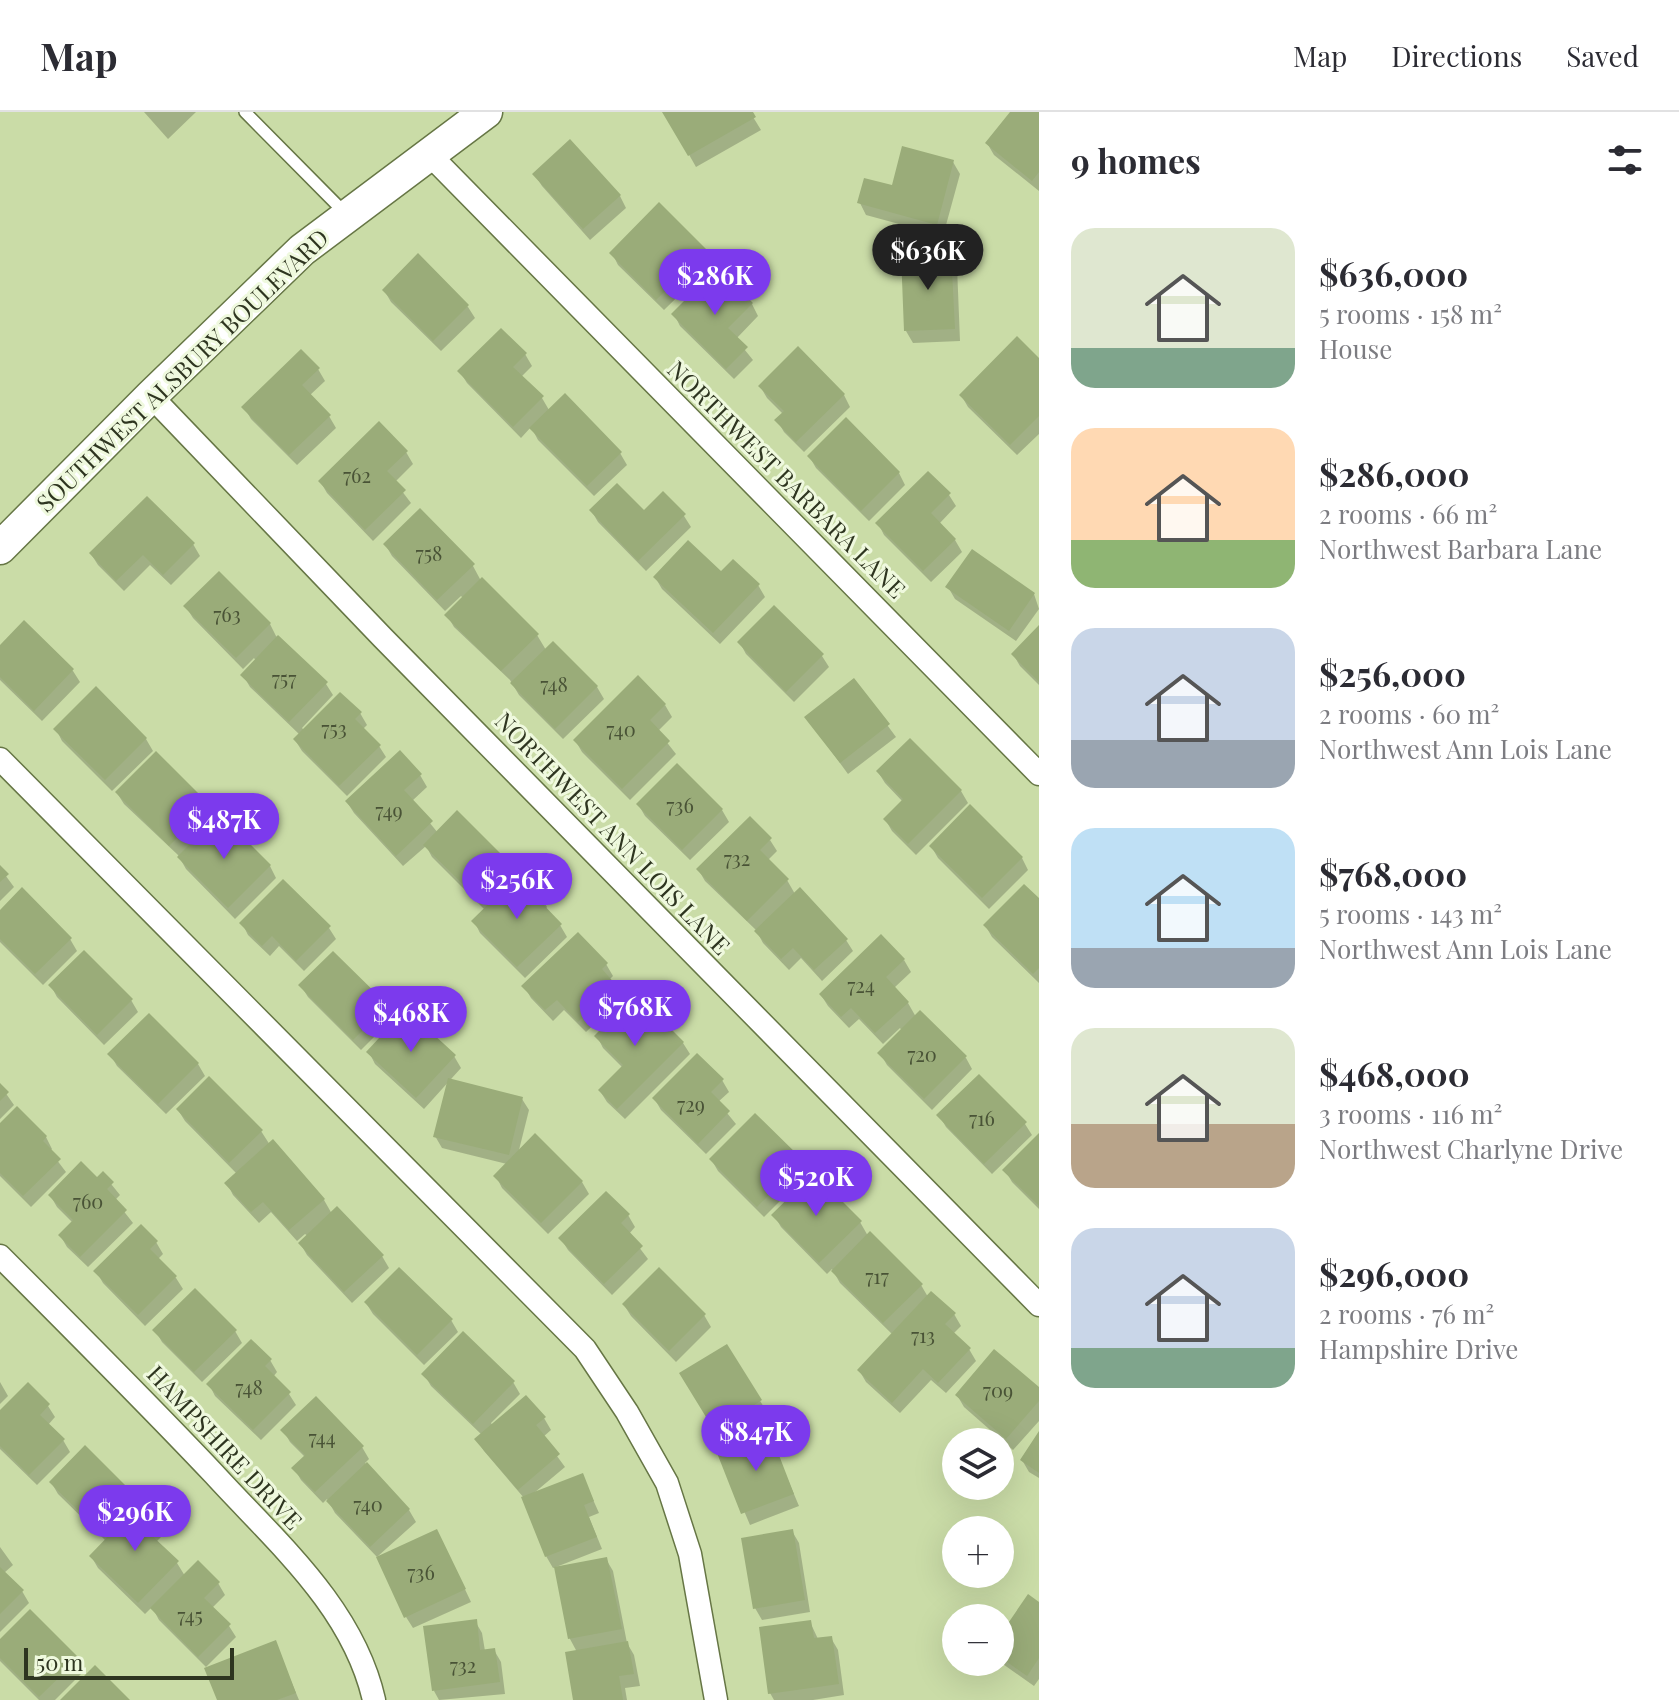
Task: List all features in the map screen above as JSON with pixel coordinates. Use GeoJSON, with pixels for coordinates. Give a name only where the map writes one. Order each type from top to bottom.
{"type":"FeatureCollection","features":[{"type":"Feature","properties":{"kind":"main road","name":"SOUTHWEST ALSBURY BOULEVARD"},"geometry":{"type":"LineString","coordinates":[[0,548],[302,250],[486,112]]}},
{"type":"Feature","properties":{"kind":"street","name":"NORTHWEST BARBARA LANE"},"geometry":{"type":"LineString","coordinates":[[429,154],[1039,774]]}},
{"type":"Feature","properties":{"kind":"street","name":"NORTHWEST ANN LOIS LANE"},"geometry":{"type":"LineString","coordinates":[[151,396],[417,672],[1039,1305]]}},
{"type":"Feature","properties":{"kind":"street"},"geometry":{"type":"LineString","coordinates":[[0,759],[585,1349],[627,1412],[667,1483],[690,1554],[716,1700]]}},
{"type":"Feature","properties":{"kind":"street","name":"HAMPSHIRE DRIVE"},"geometry":{"type":"LineString","coordinates":[[0,1256],[136,1391],[309,1577],[346,1625],[374,1700]]}},
{"type":"Feature","properties":{"kind":"lane"},"geometry":{"type":"LineString","coordinates":[[245,112],[347,216]]}},
{"type":"Feature","properties":{"kind":"building"},"geometry":{"type":"Polygon","coordinates":[[[662,112],[753,112],[756,117],[688,156],[662,112]]]}},
{"type":"Feature","properties":{"kind":"building"},"geometry":{"type":"Polygon","coordinates":[[[1010,112],[1039,112],[1039,172],[1032,181],[985,143],[1010,112]]]}},
{"type":"Feature","properties":{"kind":"building"},"geometry":{"type":"Polygon","coordinates":[[[570,139],[621,195],[583,229],[532,174],[570,139]]]}},
{"type":"Feature","properties":{"kind":"building"},"geometry":{"type":"Polygon","coordinates":[[[902,146],[954,160],[937,225],[857,203],[864,178],[892,185],[902,146]]]}},
{"type":"Feature","properties":{"kind":"building"},"geometry":{"type":"Polygon","coordinates":[[[659,202],[707,250],[656,300],[609,253],[659,202]]]}},
{"type":"Feature","properties":{"kind":"building"},"geometry":{"type":"Polygon","coordinates":[[[951,252],[955,329],[904,331],[901,254],[951,252]]]}},
{"type":"Feature","properties":{"kind":"building"},"geometry":{"type":"Polygon","coordinates":[[[418,253],[469,305],[433,341],[382,290],[418,253]]]}},
{"type":"Feature","properties":{"kind":"building"},"geometry":{"type":"Polygon","coordinates":[[[717,268],[753,303],[728,328],[748,347],[726,369],[671,314],[717,268]]]}},
{"type":"Feature","properties":{"kind":"building"},"geometry":{"type":"Polygon","coordinates":[[[501,328],[527,353],[513,367],[544,396],[513,427],[457,371],[501,328]]]}},
{"type":"Feature","properties":{"kind":"building"},"geometry":{"type":"Polygon","coordinates":[[[1017,336],[1039,358],[1039,416],[1010,445],[959,395],[1017,336]]]}},
{"type":"Feature","properties":{"kind":"building"},"geometry":{"type":"Polygon","coordinates":[[[798,346],[845,394],[796,442],[774,420],[784,411],[758,386],[798,346]]]}},
{"type":"Feature","properties":{"kind":"building"},"geometry":{"type":"Polygon","coordinates":[[[301,349],[320,368],[302,385],[331,415],[289,455],[241,407],[301,349]]]}},
{"type":"Feature","properties":{"kind":"building"},"geometry":{"type":"Polygon","coordinates":[[[565,393],[622,452],[587,486],[529,428],[565,393]]]}},
{"type":"Feature","properties":{"kind":"building"},"geometry":{"type":"Polygon","coordinates":[[[846,417],[900,472],[861,511],[807,456],[846,417]]]}},
{"type":"Feature","properties":{"kind":"building"},"geometry":{"type":"Polygon","coordinates":[[[379,421],[408,451],[387,471],[406,490],[365,530],[318,481],[379,421]]]}},
{"type":"Feature","properties":{"kind":"building"},"geometry":{"type":"Polygon","coordinates":[[[928,471],[951,493],[931,513],[956,539],[923,571],[875,523],[928,471]]]}},
{"type":"Feature","properties":{"kind":"building"},"geometry":{"type":"Polygon","coordinates":[[[617,483],[644,510],[663,491],[686,514],[638,561],[589,510],[617,483]]]}},
{"type":"Feature","properties":{"kind":"building"},"geometry":{"type":"Polygon","coordinates":[[[147,496],[195,543],[163,575],[143,555],[116,581],[89,553],[147,496]]]}},
{"type":"Feature","properties":{"kind":"building"},"geometry":{"type":"Polygon","coordinates":[[[420,508],[475,564],[437,600],[383,544],[420,508]]]}},
{"type":"Feature","properties":{"kind":"building"},"geometry":{"type":"Polygon","coordinates":[[[688,540],[721,571],[733,559],[760,584],[713,633],[653,577],[688,540]]]}},
{"type":"Feature","properties":{"kind":"building"},"geometry":{"type":"Polygon","coordinates":[[[972,549],[1035,593],[1009,631],[945,587],[972,549]]]}},
{"type":"Feature","properties":{"kind":"building"},"geometry":{"type":"Polygon","coordinates":[[[219,571],[271,623],[236,658],[183,606],[219,571]]]}},
{"type":"Feature","properties":{"kind":"building"},"geometry":{"type":"Polygon","coordinates":[[[482,577],[539,634],[501,671],[444,615],[482,577]]]}},
{"type":"Feature","properties":{"kind":"building"},"geometry":{"type":"Polygon","coordinates":[[[774,605],[824,654],[786,692],[737,642],[774,605]]]}},
{"type":"Feature","properties":{"kind":"building"},"geometry":{"type":"Polygon","coordinates":[[[24,620],[74,669],[34,711],[0,677],[0,645],[24,620]]]}},
{"type":"Feature","properties":{"kind":"building"},"geometry":{"type":"Polygon","coordinates":[[[1039,625],[1039,682],[1011,654],[1039,625]]]}},
{"type":"Feature","properties":{"kind":"building"},"geometry":{"type":"Polygon","coordinates":[[[278,635],[328,682],[289,722],[240,675],[278,635]]]}},
{"type":"Feature","properties":{"kind":"building"},"geometry":{"type":"Polygon","coordinates":[[[553,641],[598,686],[555,729],[510,683],[553,641]]]}},
{"type":"Feature","properties":{"kind":"building"},"geometry":{"type":"Polygon","coordinates":[[[638,675],[666,704],[650,720],[670,741],[622,789],[573,740],[638,675]]]}},
{"type":"Feature","properties":{"kind":"building"},"geometry":{"type":"Polygon","coordinates":[[[854,678],[890,724],[840,763],[804,717],[854,678]]]}},
{"type":"Feature","properties":{"kind":"building"},"geometry":{"type":"Polygon","coordinates":[[[96,686],[147,738],[105,780],[53,729],[96,686]]]}},
{"type":"Feature","properties":{"kind":"building"},"geometry":{"type":"Polygon","coordinates":[[[340,692],[362,712],[355,719],[381,745],[339,786],[293,739],[340,692]]]}},
{"type":"Feature","properties":{"kind":"building"},"geometry":{"type":"Polygon","coordinates":[[[910,738],[962,790],[908,844],[883,819],[903,799],[876,771],[910,738]]]}},
{"type":"Feature","properties":{"kind":"building"},"geometry":{"type":"Polygon","coordinates":[[[400,750],[422,774],[404,790],[433,821],[396,856],[345,801],[400,750]]]}},
{"type":"Feature","properties":{"kind":"building"},"geometry":{"type":"Polygon","coordinates":[[[156,751],[210,805],[169,846],[115,792],[156,751]]]}},
{"type":"Feature","properties":{"kind":"building"},"geometry":{"type":"Polygon","coordinates":[[[677,763],[723,809],[682,850],[636,804],[677,763]]]}},
{"type":"Feature","properties":{"kind":"building"},"geometry":{"type":"Polygon","coordinates":[[[970,804],[1023,857],[982,898],[929,846],[970,804]]]}},
{"type":"Feature","properties":{"kind":"building"},"geometry":{"type":"Polygon","coordinates":[[[457,810],[511,864],[477,898],[423,845],[457,810]]]}},
{"type":"Feature","properties":{"kind":"building"},"geometry":{"type":"Polygon","coordinates":[[[220,814],[271,865],[228,908],[177,857],[220,814]]]}},
{"type":"Feature","properties":{"kind":"building"},"geometry":{"type":"Polygon","coordinates":[[[750,816],[772,838],[760,850],[789,879],[747,921],[696,869],[750,816]]]}},
{"type":"Feature","properties":{"kind":"building"},"geometry":{"type":"Polygon","coordinates":[[[0,865],[9,874],[0,882],[0,865]]]}},
{"type":"Feature","properties":{"kind":"building"},"geometry":{"type":"Polygon","coordinates":[[[520,873],[542,894],[538,899],[562,924],[517,967],[471,921],[520,873]]]}},
{"type":"Feature","properties":{"kind":"building"},"geometry":{"type":"Polygon","coordinates":[[[283,879],[331,926],[296,961],[272,936],[262,946],[239,923],[283,879]]]}},
{"type":"Feature","properties":{"kind":"building"},"geometry":{"type":"Polygon","coordinates":[[[1024,884],[1039,898],[1039,968],[1033,974],[983,925],[1024,884]]]}},
{"type":"Feature","properties":{"kind":"building"},"geometry":{"type":"Polygon","coordinates":[[[22,887],[72,938],[35,974],[0,939],[0,910],[22,887]]]}},
{"type":"Feature","properties":{"kind":"building"},"geometry":{"type":"Polygon","coordinates":[[[800,887],[848,939],[814,970],[793,948],[781,959],[754,931],[800,887]]]}},
{"type":"Feature","properties":{"kind":"building"},"geometry":{"type":"Polygon","coordinates":[[[578,932],[608,963],[602,969],[616,985],[578,1022],[557,1000],[545,1010],[521,986],[578,932]]]}},
{"type":"Feature","properties":{"kind":"building"},"geometry":{"type":"Polygon","coordinates":[[[881,934],[905,959],[886,977],[909,1002],[875,1033],[851,1008],[841,1017],[819,994],[881,934]]]}},
{"type":"Feature","properties":{"kind":"building"},"geometry":{"type":"Polygon","coordinates":[[[84,950],[133,999],[97,1035],[48,985],[84,950]]]}},
{"type":"Feature","properties":{"kind":"building"},"geometry":{"type":"Polygon","coordinates":[[[333,951],[388,1005],[353,1040],[298,985],[333,951]]]}},
{"type":"Feature","properties":{"kind":"building"},"geometry":{"type":"Polygon","coordinates":[[[636,994],[684,1042],[617,1109],[598,1090],[623,1065],[594,1036],[636,994]]]}},
{"type":"Feature","properties":{"kind":"building"},"geometry":{"type":"Polygon","coordinates":[[[406,1009],[456,1055],[416,1098],[366,1052],[406,1009]]]}},
{"type":"Feature","properties":{"kind":"building"},"geometry":{"type":"Polygon","coordinates":[[[920,1010],[967,1056],[924,1099],[877,1053],[920,1010]]]}},
{"type":"Feature","properties":{"kind":"building"},"geometry":{"type":"Polygon","coordinates":[[[149,1013],[199,1063],[158,1104],[107,1054],[149,1013]]]}},
{"type":"Feature","properties":{"kind":"building"},"geometry":{"type":"Polygon","coordinates":[[[697,1053],[724,1079],[711,1092],[730,1111],[698,1144],[652,1098],[697,1053]]]}},
{"type":"Feature","properties":{"kind":"building"},"geometry":{"type":"Polygon","coordinates":[[[979,1074],[1027,1122],[984,1164],[936,1115],[979,1074]]]}},
{"type":"Feature","properties":{"kind":"building"},"geometry":{"type":"Polygon","coordinates":[[[209,1076],[263,1130],[229,1163],[176,1109],[209,1076]]]}},
{"type":"Feature","properties":{"kind":"building"},"geometry":{"type":"Polygon","coordinates":[[[448,1078],[523,1097],[509,1155],[433,1137],[448,1078]]]}},
{"type":"Feature","properties":{"kind":"building"},"geometry":{"type":"Polygon","coordinates":[[[0,1083],[9,1092],[0,1101],[0,1083]]]}},
{"type":"Feature","properties":{"kind":"building"},"geometry":{"type":"Polygon","coordinates":[[[17,1106],[47,1136],[43,1141],[61,1159],[23,1196],[0,1173],[0,1123],[17,1106]]]}},
{"type":"Feature","properties":{"kind":"building"},"geometry":{"type":"Polygon","coordinates":[[[755,1113],[803,1160],[757,1207],[709,1159],[755,1113]]]}},
{"type":"Feature","properties":{"kind":"building"},"geometry":{"type":"Polygon","coordinates":[[[535,1133],[583,1181],[541,1223],[493,1176],[535,1133]]]}},
{"type":"Feature","properties":{"kind":"building"},"geometry":{"type":"Polygon","coordinates":[[[1039,1133],[1039,1206],[1002,1170],[1039,1133]]]}},
{"type":"Feature","properties":{"kind":"building"},"geometry":{"type":"Polygon","coordinates":[[[273,1139],[325,1199],[289,1230],[263,1202],[251,1212],[224,1183],[273,1139]]]}},
{"type":"Feature","properties":{"kind":"building"},"geometry":{"type":"Polygon","coordinates":[[[81,1161],[97,1177],[103,1171],[114,1182],[107,1189],[127,1210],[80,1257],[58,1235],[73,1220],[48,1195],[81,1161]]]}},
{"type":"Feature","properties":{"kind":"building"},"geometry":{"type":"Polygon","coordinates":[[[814,1173],[862,1221],[819,1263],[771,1215],[814,1173]]]}},
{"type":"Feature","properties":{"kind":"building"},"geometry":{"type":"Polygon","coordinates":[[[606,1191],[630,1214],[621,1223],[643,1246],[604,1284],[558,1238],[606,1191]]]}},
{"type":"Feature","properties":{"kind":"building"},"geometry":{"type":"Polygon","coordinates":[[[337,1206],[384,1255],[344,1292],[298,1243],[337,1206]]]}},
{"type":"Feature","properties":{"kind":"building"},"geometry":{"type":"Polygon","coordinates":[[[141,1224],[158,1241],[150,1249],[177,1276],[138,1315],[93,1271],[141,1224]]]}},
{"type":"Feature","properties":{"kind":"building"},"geometry":{"type":"Polygon","coordinates":[[[870,1231],[923,1284],[883,1323],[831,1271],[870,1231]]]}},
{"type":"Feature","properties":{"kind":"building"},"geometry":{"type":"Polygon","coordinates":[[[399,1267],[453,1319],[417,1355],[364,1302],[399,1267]]]}},
{"type":"Feature","properties":{"kind":"building"},"geometry":{"type":"Polygon","coordinates":[[[659,1267],[706,1314],[669,1351],[622,1304],[659,1267]]]}},
{"type":"Feature","properties":{"kind":"building"},"geometry":{"type":"Polygon","coordinates":[[[195,1288],[237,1330],[194,1372],[152,1330],[195,1288]]]}},
{"type":"Feature","properties":{"kind":"building"},"geometry":{"type":"Polygon","coordinates":[[[931,1291],[956,1313],[945,1324],[971,1348],[938,1383],[923,1369],[892,1403],[857,1370],[931,1291]]]}},
{"type":"Feature","properties":{"kind":"building"},"geometry":{"type":"Polygon","coordinates":[[[463,1331],[515,1381],[473,1424],[421,1374],[463,1331]]]}},
{"type":"Feature","properties":{"kind":"building"},"geometry":{"type":"Polygon","coordinates":[[[251,1339],[272,1359],[265,1366],[291,1392],[253,1430],[206,1384],[251,1339]]]}},
{"type":"Feature","properties":{"kind":"building"},"geometry":{"type":"Polygon","coordinates":[[[727,1344],[762,1400],[714,1430],[679,1373],[727,1344]]]}},
{"type":"Feature","properties":{"kind":"building"},"geometry":{"type":"Polygon","coordinates":[[[994,1349],[1039,1387],[1039,1401],[1014,1430],[993,1428],[955,1395],[994,1349]]]}},
{"type":"Feature","properties":{"kind":"building"},"geometry":{"type":"Polygon","coordinates":[[[28,1382],[50,1404],[40,1415],[65,1439],[29,1475],[0,1446],[0,1410],[28,1382]]]}},
{"type":"Feature","properties":{"kind":"building"},"geometry":{"type":"Polygon","coordinates":[[[526,1395],[546,1417],[536,1425],[560,1454],[518,1490],[474,1439],[526,1395]]]}},
{"type":"Feature","properties":{"kind":"building"},"geometry":{"type":"Polygon","coordinates":[[[316,1396],[364,1446],[315,1492],[291,1468],[305,1455],[280,1430],[316,1396]]]}},
{"type":"Feature","properties":{"kind":"building"},"geometry":{"type":"Polygon","coordinates":[[[1039,1431],[1039,1473],[1020,1460],[1039,1431]]]}},
{"type":"Feature","properties":{"kind":"building"},"geometry":{"type":"Polygon","coordinates":[[[770,1432],[794,1494],[741,1514],[717,1453],[770,1432]]]}},
{"type":"Feature","properties":{"kind":"building"},"geometry":{"type":"Polygon","coordinates":[[[85,1445],[132,1492],[96,1528],[49,1482],[85,1445]]]}},
{"type":"Feature","properties":{"kind":"building"},"geometry":{"type":"Polygon","coordinates":[[[367,1462],[410,1509],[370,1547],[326,1501],[367,1462]]]}},
{"type":"Feature","properties":{"kind":"building"},"geometry":{"type":"Polygon","coordinates":[[[583,1473],[594,1501],[584,1505],[597,1537],[545,1557],[521,1497],[583,1473]]]}},
{"type":"Feature","properties":{"kind":"building"},"geometry":{"type":"Polygon","coordinates":[[[144,1499],[163,1517],[148,1532],[179,1561],[138,1603],[89,1556],[144,1499]]]}},
{"type":"Feature","properties":{"kind":"building"},"geometry":{"type":"Polygon","coordinates":[[[437,1529],[466,1589],[404,1618],[376,1557],[437,1529]]]}},
{"type":"Feature","properties":{"kind":"building"},"geometry":{"type":"Polygon","coordinates":[[[793,1529],[805,1600],[753,1609],[741,1538],[793,1529]]]}},
{"type":"Feature","properties":{"kind":"building"},"geometry":{"type":"Polygon","coordinates":[[[607,1557],[622,1629],[568,1639],[554,1567],[607,1557]]]}},
{"type":"Feature","properties":{"kind":"building"},"geometry":{"type":"Polygon","coordinates":[[[198,1560],[220,1582],[204,1598],[231,1624],[198,1657],[150,1608],[198,1560]]]}},
{"type":"Feature","properties":{"kind":"building"},"geometry":{"type":"Polygon","coordinates":[[[0,1567],[24,1590],[0,1614],[0,1567]]]}},
{"type":"Feature","properties":{"kind":"building"},"geometry":{"type":"Polygon","coordinates":[[[1028,1594],[1039,1602],[1039,1658],[1027,1676],[1014,1667],[1014,1614],[1028,1594]]]}},
{"type":"Feature","properties":{"kind":"building"},"geometry":{"type":"Polygon","coordinates":[[[30,1609],[79,1658],[39,1697],[0,1658],[0,1639],[30,1609]]]}},
{"type":"Feature","properties":{"kind":"building"},"geometry":{"type":"Polygon","coordinates":[[[477,1619],[480,1650],[495,1648],[500,1682],[432,1691],[423,1626],[477,1619]]]}},
{"type":"Feature","properties":{"kind":"building"},"geometry":{"type":"Polygon","coordinates":[[[811,1620],[814,1638],[832,1636],[839,1684],[768,1694],[759,1627],[811,1620]]]}},
{"type":"Feature","properties":{"kind":"building"},"geometry":{"type":"Polygon","coordinates":[[[276,1640],[296,1693],[277,1700],[217,1700],[204,1668],[276,1640]]]}},
{"type":"Feature","properties":{"kind":"building"},"geometry":{"type":"Polygon","coordinates":[[[628,1641],[634,1674],[619,1676],[623,1700],[573,1700],[565,1652],[628,1641]]]}},
{"type":"Feature","properties":{"kind":"building"},"geometry":{"type":"Polygon","coordinates":[[[95,1665],[130,1700],[60,1700],[95,1665]]]}}]}
